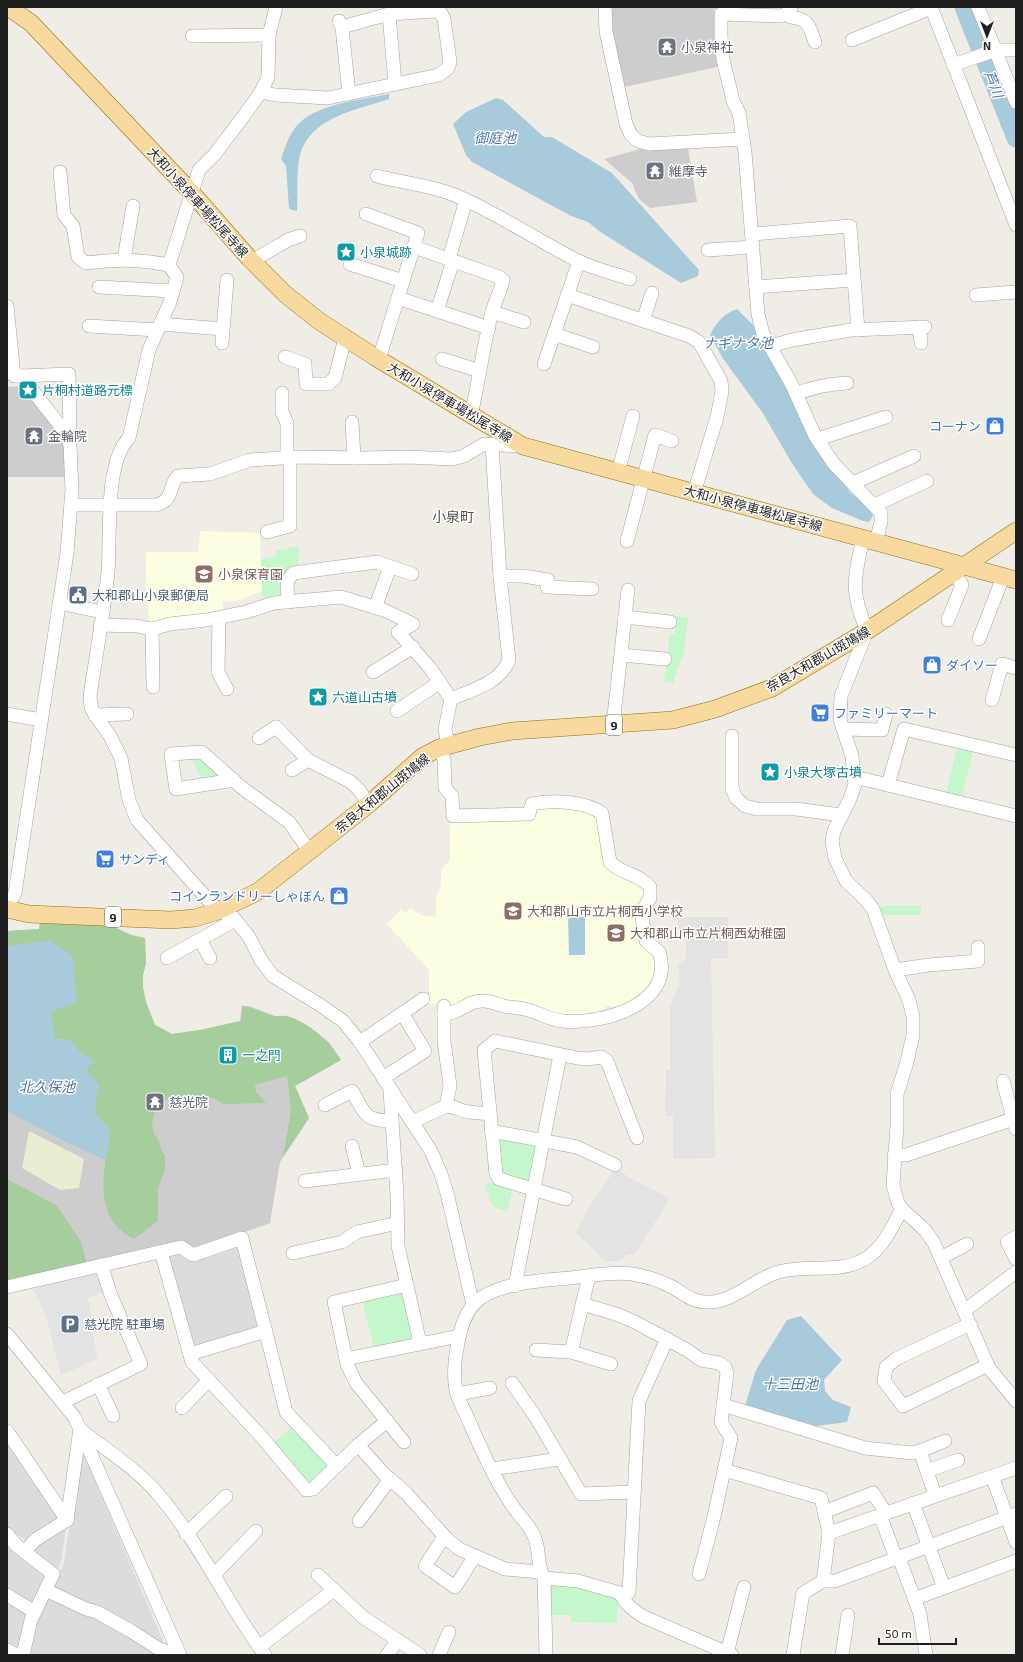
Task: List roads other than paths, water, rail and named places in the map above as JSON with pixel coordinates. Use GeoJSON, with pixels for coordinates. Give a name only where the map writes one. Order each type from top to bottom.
{"type":"FeatureCollection","features":[{"type":"Feature","properties":{"kind":"main road","name":"大和小泉停車場松尾寺線"},"geometry":{"type":"LineString","coordinates":[[8,7],[31,23],[191,192],[252,261],[285,294],[319,321],[470,416],[523,446],[870,540],[958,569],[1010,578]]}},
{"type":"Feature","properties":{"kind":"main road","name":"奈良大和郡山斑鳩線"},"geometry":{"type":"LineString","coordinates":[[7,908],[29,914],[171,920],[195,918],[218,911],[259,891],[369,804],[422,757],[443,747],[480,737],[512,731],[673,720],[715,709],[765,690],[867,630],[1016,531]]}},
{"type":"Feature","properties":{"kind":"street"},"geometry":{"type":"LineString","coordinates":[[169,265],[199,170],[214,155],[261,92],[268,77],[269,35],[276,7]]}},
{"type":"Feature","properties":{"kind":"street"},"geometry":{"type":"LineString","coordinates":[[605,7],[606,31],[626,124],[631,135],[638,141],[649,144],[743,139]]}},
{"type":"Feature","properties":{"kind":"street"},"geometry":{"type":"LineString","coordinates":[[978,7],[1016,102]]}},
{"type":"Feature","properties":{"kind":"street"},"geometry":{"type":"LineString","coordinates":[[852,40],[931,8],[1016,225]]}},
{"type":"Feature","properties":{"kind":"street"},"geometry":{"type":"LineString","coordinates":[[815,42],[808,23],[801,19],[792,17],[789,10],[781,16],[721,14],[720,36],[724,59],[733,101],[740,113],[758,314],[763,334],[771,346],[818,439],[834,464],[875,505],[882,517],[870,540],[855,577],[857,606],[867,630],[841,696],[840,720],[852,756],[855,785],[849,802],[841,815],[834,832],[832,841],[835,858],[846,881],[866,900],[873,909],[895,970],[909,1000],[913,1017],[911,1042],[897,1094],[897,1125],[893,1185],[898,1203],[902,1209],[925,1230],[934,1243],[988,1364],[1016,1401]]}},
{"type":"Feature","properties":{"kind":"street"},"geometry":{"type":"LineString","coordinates":[[261,92],[275,95],[328,98],[349,94],[439,75],[448,68],[450,62],[444,19],[440,13],[434,11],[389,14],[341,24],[349,94]]}},
{"type":"Feature","properties":{"kind":"street"},"geometry":{"type":"LineString","coordinates":[[389,14],[395,84]]}},
{"type":"Feature","properties":{"kind":"street"},"geometry":{"type":"LineString","coordinates":[[192,36],[269,35]]}},
{"type":"Feature","properties":{"kind":"street"},"geometry":{"type":"LineString","coordinates":[[954,65],[996,50],[1016,50]]}},
{"type":"Feature","properties":{"kind":"street"},"geometry":{"type":"LineString","coordinates":[[60,172],[64,215],[73,226],[78,257],[86,263],[124,259],[169,265],[177,277],[173,291],[149,350],[129,438],[123,445],[116,464],[111,505],[108,571],[99,615],[90,696],[91,707],[94,715],[117,747],[121,758],[129,800],[137,820],[218,911],[233,917],[249,937],[261,960],[272,976],[320,1005],[364,1039],[388,1078],[412,1122],[431,1151],[442,1174],[473,1305]]}},
{"type":"Feature","properties":{"kind":"street"},"geometry":{"type":"LineString","coordinates":[[377,176],[399,182],[438,189],[466,200],[506,220],[579,261],[630,279]]}},
{"type":"Feature","properties":{"kind":"street"},"geometry":{"type":"LineString","coordinates":[[437,311],[466,200]]}},
{"type":"Feature","properties":{"kind":"street"},"geometry":{"type":"LineString","coordinates":[[124,259],[133,206]]}},
{"type":"Feature","properties":{"kind":"street"},"geometry":{"type":"LineString","coordinates":[[366,214],[418,233],[379,360]]}},
{"type":"Feature","properties":{"kind":"street"},"geometry":{"type":"LineString","coordinates":[[708,250],[752,240],[850,226],[858,330]]}},
{"type":"Feature","properties":{"kind":"street"},"geometry":{"type":"LineString","coordinates":[[252,261],[288,240],[300,236]]}},
{"type":"Feature","properties":{"kind":"street"},"geometry":{"type":"LineString","coordinates":[[414,247],[499,277],[502,280],[492,312],[479,381],[470,416]]}},
{"type":"Feature","properties":{"kind":"street"},"geometry":{"type":"LineString","coordinates":[[544,364],[579,261]]}},
{"type":"Feature","properties":{"kind":"street"},"geometry":{"type":"LineString","coordinates":[[350,264],[403,281]]}},
{"type":"Feature","properties":{"kind":"street"},"geometry":{"type":"LineString","coordinates":[[222,343],[227,280]]}},
{"type":"Feature","properties":{"kind":"street"},"geometry":{"type":"LineString","coordinates":[[756,287],[854,280]]}},
{"type":"Feature","properties":{"kind":"street"},"geometry":{"type":"LineString","coordinates":[[100,287],[173,291]]}},
{"type":"Feature","properties":{"kind":"street"},"geometry":{"type":"LineString","coordinates":[[976,295],[1016,292]]}},
{"type":"Feature","properties":{"kind":"street"},"geometry":{"type":"LineString","coordinates":[[643,321],[652,293]]}},
{"type":"Feature","properties":{"kind":"street"},"geometry":{"type":"LineString","coordinates":[[567,295],[689,336],[699,342],[721,381],[722,392],[717,417],[694,493]]}},
{"type":"Feature","properties":{"kind":"street"},"geometry":{"type":"LineString","coordinates":[[398,298],[489,328]]}},
{"type":"Feature","properties":{"kind":"street"},"geometry":{"type":"LineString","coordinates":[[7,306],[14,376],[69,374],[71,505],[67,553],[15,893],[7,908]]}},
{"type":"Feature","properties":{"kind":"street"},"geometry":{"type":"LineString","coordinates":[[492,312],[524,322]]}},
{"type":"Feature","properties":{"kind":"street"},"geometry":{"type":"LineString","coordinates":[[89,326],[223,330]]}},
{"type":"Feature","properties":{"kind":"street"},"geometry":{"type":"LineString","coordinates":[[771,346],[813,336],[858,330],[922,327],[921,343]]}},
{"type":"Feature","properties":{"kind":"street"},"geometry":{"type":"LineString","coordinates":[[554,334],[593,347]]}},
{"type":"Feature","properties":{"kind":"street"},"geometry":{"type":"LineString","coordinates":[[285,357],[305,364],[306,384],[328,384],[335,378],[345,338]]}},
{"type":"Feature","properties":{"kind":"street"},"geometry":{"type":"LineString","coordinates":[[442,359],[480,371]]}},
{"type":"Feature","properties":{"kind":"street"},"geometry":{"type":"LineString","coordinates":[[21,376],[66,433],[70,445]]}},
{"type":"Feature","properties":{"kind":"street"},"geometry":{"type":"LineString","coordinates":[[796,394],[812,387],[827,384],[847,383]]}},
{"type":"Feature","properties":{"kind":"street"},"geometry":{"type":"LineString","coordinates":[[267,532],[290,526],[287,423],[282,412],[282,393]]}},
{"type":"Feature","properties":{"kind":"street"},"geometry":{"type":"LineString","coordinates":[[618,472],[633,416]]}},
{"type":"Feature","properties":{"kind":"street"},"geometry":{"type":"LineString","coordinates":[[818,439],[886,417]]}},
{"type":"Feature","properties":{"kind":"street"},"geometry":{"type":"LineString","coordinates":[[352,422],[354,458]]}},
{"type":"Feature","properties":{"kind":"street"},"geometry":{"type":"LineString","coordinates":[[627,541],[642,479],[655,435],[672,441]]}},
{"type":"Feature","properties":{"kind":"street"},"geometry":{"type":"LineString","coordinates":[[71,505],[156,505],[165,503],[169,499],[174,481],[178,476],[210,474],[250,460],[288,457],[459,458],[479,446],[492,444],[523,446]]}},
{"type":"Feature","properties":{"kind":"street"},"geometry":{"type":"LineString","coordinates":[[451,699],[499,677],[505,670],[510,653],[500,576],[493,484],[492,444]]}},
{"type":"Feature","properties":{"kind":"street"},"geometry":{"type":"LineString","coordinates":[[853,483],[914,456]]}},
{"type":"Feature","properties":{"kind":"street"},"geometry":{"type":"LineString","coordinates":[[875,505],[927,481]]}},
{"type":"Feature","properties":{"kind":"street"},"geometry":{"type":"LineString","coordinates":[[288,602],[287,582],[293,573],[377,562],[412,574]]}},
{"type":"Feature","properties":{"kind":"street"},"geometry":{"type":"LineString","coordinates":[[375,608],[390,567]]}},
{"type":"Feature","properties":{"kind":"street"},"geometry":{"type":"LineString","coordinates":[[948,620],[962,585],[958,569]]}},
{"type":"Feature","properties":{"kind":"street"},"geometry":{"type":"LineString","coordinates":[[500,576],[524,576],[548,580],[547,587],[592,589]]}},
{"type":"Feature","properties":{"kind":"street"},"geometry":{"type":"LineString","coordinates":[[979,639],[1010,578]]}},
{"type":"Feature","properties":{"kind":"street"},"geometry":{"type":"LineString","coordinates":[[613,725],[628,590]]}},
{"type":"Feature","properties":{"kind":"street"},"geometry":{"type":"LineString","coordinates":[[59,603],[152,630],[170,624],[219,618],[246,612],[270,604],[288,602],[341,597],[375,608],[413,624],[398,632],[413,647],[451,699],[443,747],[445,788],[452,796],[453,816],[529,814],[532,804],[547,802],[593,807],[602,814],[610,862],[615,868],[644,880],[650,887],[650,898],[641,912],[646,942],[660,952],[662,978],[651,995],[645,999],[620,1013],[595,1020],[563,1021],[524,1009],[482,1000],[474,1002],[452,1014],[444,1010],[444,1041],[450,1086],[446,1106]]}},
{"type":"Feature","properties":{"kind":"street"},"geometry":{"type":"LineString","coordinates":[[625,617],[670,622]]}},
{"type":"Feature","properties":{"kind":"street"},"geometry":{"type":"LineString","coordinates":[[219,618],[218,672],[226,689]]}},
{"type":"Feature","properties":{"kind":"street"},"geometry":{"type":"LineString","coordinates":[[152,630],[153,686]]}},
{"type":"Feature","properties":{"kind":"street"},"geometry":{"type":"LineString","coordinates":[[373,672],[413,647]]}},
{"type":"Feature","properties":{"kind":"street"},"geometry":{"type":"LineString","coordinates":[[621,655],[665,659]]}},
{"type":"Feature","properties":{"kind":"street"},"geometry":{"type":"LineString","coordinates":[[992,700],[1002,664],[1016,668]]}},
{"type":"Feature","properties":{"kind":"street"},"geometry":{"type":"LineString","coordinates":[[397,711],[440,682]]}},
{"type":"Feature","properties":{"kind":"street"},"geometry":{"type":"LineString","coordinates":[[7,714],[41,720]]}},
{"type":"Feature","properties":{"kind":"street"},"geometry":{"type":"LineString","coordinates":[[94,715],[127,714]]}},
{"type":"Feature","properties":{"kind":"street"},"geometry":{"type":"LineString","coordinates":[[844,729],[882,730],[886,714]]}},
{"type":"Feature","properties":{"kind":"street"},"geometry":{"type":"LineString","coordinates":[[258,738],[276,727],[308,760],[351,782],[369,804]]}},
{"type":"Feature","properties":{"kind":"street"},"geometry":{"type":"LineString","coordinates":[[888,785],[904,729],[1016,755]]}},
{"type":"Feature","properties":{"kind":"street"},"geometry":{"type":"LineString","coordinates":[[732,736],[732,788],[736,798],[745,806],[758,809],[796,809],[841,815]]}},
{"type":"Feature","properties":{"kind":"street"},"geometry":{"type":"LineString","coordinates":[[234,780],[176,789],[171,754],[202,752],[234,780],[288,822],[310,852]]}},
{"type":"Feature","properties":{"kind":"street"},"geometry":{"type":"LineString","coordinates":[[292,770],[308,760]]}},
{"type":"Feature","properties":{"kind":"street"},"geometry":{"type":"LineString","coordinates":[[855,777],[1016,816]]}},
{"type":"Feature","properties":{"kind":"street"},"geometry":{"type":"LineString","coordinates":[[167,958],[235,920]]}},
{"type":"Feature","properties":{"kind":"street"},"geometry":{"type":"LineString","coordinates":[[200,940],[210,958]]}},
{"type":"Feature","properties":{"kind":"street"},"geometry":{"type":"LineString","coordinates":[[895,970],[929,965],[978,961],[978,947]]}},
{"type":"Feature","properties":{"kind":"street"},"geometry":{"type":"LineString","coordinates":[[364,1039],[423,999]]}},
{"type":"Feature","properties":{"kind":"street"},"geometry":{"type":"LineString","coordinates":[[388,1078],[424,1051],[402,1013]]}},
{"type":"Feature","properties":{"kind":"street"},"geometry":{"type":"LineString","coordinates":[[566,1199],[499,1179],[496,1174],[484,1050],[495,1041],[560,1055],[588,1059],[600,1057],[607,1061],[636,1138]]}},
{"type":"Feature","properties":{"kind":"street"},"geometry":{"type":"LineString","coordinates":[[515,1286],[560,1055]]}},
{"type":"Feature","properties":{"kind":"street"},"geometry":{"type":"LineString","coordinates":[[388,1078],[396,1170],[398,1246],[420,1343]]}},
{"type":"Feature","properties":{"kind":"street"},"geometry":{"type":"LineString","coordinates":[[894,1155],[906,1155],[1015,1124],[1003,1081]]}},
{"type":"Feature","properties":{"kind":"street"},"geometry":{"type":"LineString","coordinates":[[325,1105],[352,1091],[366,1115],[376,1121],[392,1120]]}},
{"type":"Feature","properties":{"kind":"street"},"geometry":{"type":"LineString","coordinates":[[412,1122],[446,1106],[452,1106],[456,1109],[469,1112],[490,1114]]}},
{"type":"Feature","properties":{"kind":"street"},"geometry":{"type":"LineString","coordinates":[[491,1131],[577,1147],[615,1165]]}},
{"type":"Feature","properties":{"kind":"street"},"geometry":{"type":"LineString","coordinates":[[352,1146],[359,1174]]}},
{"type":"Feature","properties":{"kind":"street"},"geometry":{"type":"LineString","coordinates":[[305,1181],[396,1170]]}},
{"type":"Feature","properties":{"kind":"street"},"geometry":{"type":"LineString","coordinates":[[546,1655],[542,1575],[540,1556],[534,1535],[512,1506],[492,1469],[458,1394],[455,1381],[455,1363],[459,1336],[473,1305],[493,1292],[515,1286],[589,1276],[631,1274],[652,1279],[672,1287],[688,1298],[704,1302],[718,1301],[729,1298],[741,1292],[765,1276],[781,1271],[798,1268],[831,1268],[859,1262],[872,1254],[884,1242],[902,1209]]}},
{"type":"Feature","properties":{"kind":"street"},"geometry":{"type":"LineString","coordinates":[[293,1253],[342,1242],[357,1232],[398,1223]]}},
{"type":"Feature","properties":{"kind":"street"},"geometry":{"type":"LineString","coordinates":[[7,1287],[56,1279],[101,1266],[181,1248],[193,1254],[241,1235],[286,1412],[337,1466]]}},
{"type":"Feature","properties":{"kind":"street"},"geometry":{"type":"LineString","coordinates":[[1016,1238],[1007,1242],[1016,1259]]}},
{"type":"Feature","properties":{"kind":"street"},"geometry":{"type":"LineString","coordinates":[[941,1258],[967,1244]]}},
{"type":"Feature","properties":{"kind":"street"},"geometry":{"type":"LineString","coordinates":[[161,1252],[192,1362],[260,1435],[306,1490],[313,1489],[358,1444],[387,1421]]}},
{"type":"Feature","properties":{"kind":"street"},"geometry":{"type":"LineString","coordinates":[[63,1402],[141,1364],[112,1298],[101,1266]]}},
{"type":"Feature","properties":{"kind":"street"},"geometry":{"type":"LineString","coordinates":[[964,1311],[1016,1272]]}},
{"type":"Feature","properties":{"kind":"street"},"geometry":{"type":"LineString","coordinates":[[571,1352],[589,1276]]}},
{"type":"Feature","properties":{"kind":"street"},"geometry":{"type":"LineString","coordinates":[[404,1442],[356,1383],[346,1359],[334,1302],[407,1285]]}},
{"type":"Feature","properties":{"kind":"street"},"geometry":{"type":"LineString","coordinates":[[582,1304],[616,1314],[667,1339],[701,1360],[719,1363],[725,1367],[727,1373],[721,1422],[731,1438],[714,1517],[698,1574]]}},
{"type":"Feature","properties":{"kind":"street"},"geometry":{"type":"LineString","coordinates":[[970,1324],[896,1358],[886,1367],[884,1381],[903,1406],[988,1364]]}},
{"type":"Feature","properties":{"kind":"street"},"geometry":{"type":"LineString","coordinates":[[190,1354],[266,1331]]}},
{"type":"Feature","properties":{"kind":"street"},"geometry":{"type":"LineString","coordinates":[[7,1334],[75,1418],[180,1655]]}},
{"type":"Feature","properties":{"kind":"street"},"geometry":{"type":"LineString","coordinates":[[346,1359],[459,1336]]}},
{"type":"Feature","properties":{"kind":"street"},"geometry":{"type":"LineString","coordinates":[[622,1596],[629,1592],[639,1401],[667,1339]]}},
{"type":"Feature","properties":{"kind":"street"},"geometry":{"type":"LineString","coordinates":[[536,1350],[571,1352],[611,1364]]}},
{"type":"Feature","properties":{"kind":"street"},"geometry":{"type":"LineString","coordinates":[[182,1408],[209,1380]]}},
{"type":"Feature","properties":{"kind":"street"},"geometry":{"type":"LineString","coordinates":[[512,1383],[535,1416],[581,1494],[634,1492]]}},
{"type":"Feature","properties":{"kind":"street"},"geometry":{"type":"LineString","coordinates":[[98,1384],[113,1416]]}},
{"type":"Feature","properties":{"kind":"street"},"geometry":{"type":"LineString","coordinates":[[458,1394],[490,1388]]}},
{"type":"Feature","properties":{"kind":"street"},"geometry":{"type":"LineString","coordinates":[[723,1406],[864,1448],[912,1453],[945,1441]]}},
{"type":"Feature","properties":{"kind":"street"},"geometry":{"type":"LineString","coordinates":[[25,1551],[35,1540],[67,1520],[80,1429]]}},
{"type":"Feature","properties":{"kind":"street"},"geometry":{"type":"LineString","coordinates":[[80,1429],[139,1474],[159,1495],[214,1575],[262,1651],[334,1590]]}},
{"type":"Feature","properties":{"kind":"street"},"geometry":{"type":"LineString","coordinates":[[7,1431],[67,1520]]}},
{"type":"Feature","properties":{"kind":"street"},"geometry":{"type":"LineString","coordinates":[[358,1444],[390,1480],[406,1493],[444,1537],[459,1549],[505,1569],[560,1578],[620,1593],[632,1610],[711,1651],[730,1654],[744,1587]]}},
{"type":"Feature","properties":{"kind":"street"},"geometry":{"type":"LineString","coordinates":[[920,1451],[935,1495]]}},
{"type":"Feature","properties":{"kind":"street"},"geometry":{"type":"LineString","coordinates":[[492,1469],[560,1459]]}},
{"type":"Feature","properties":{"kind":"street"},"geometry":{"type":"LineString","coordinates":[[927,1471],[958,1460]]}},
{"type":"Feature","properties":{"kind":"street"},"geometry":{"type":"LineString","coordinates":[[829,1533],[1016,1468]]}},
{"type":"Feature","properties":{"kind":"street"},"geometry":{"type":"LineString","coordinates":[[724,1470],[821,1498],[829,1533],[824,1581]]}},
{"type":"Feature","properties":{"kind":"street"},"geometry":{"type":"LineString","coordinates":[[992,1476],[1012,1516],[1016,1542]]}},
{"type":"Feature","properties":{"kind":"street"},"geometry":{"type":"LineString","coordinates":[[359,1521],[390,1480]]}},
{"type":"Feature","properties":{"kind":"street"},"geometry":{"type":"LineString","coordinates":[[824,1512],[873,1493],[883,1514],[894,1554],[901,1563],[920,1614],[926,1655]]}},
{"type":"Feature","properties":{"kind":"street"},"geometry":{"type":"LineString","coordinates":[[186,1534],[226,1496]]}},
{"type":"Feature","properties":{"kind":"street"},"geometry":{"type":"LineString","coordinates":[[913,1503],[944,1588]]}},
{"type":"Feature","properties":{"kind":"street"},"geometry":{"type":"LineString","coordinates":[[793,1655],[803,1593],[824,1581],[835,1581],[1012,1516]]}},
{"type":"Feature","properties":{"kind":"street"},"geometry":{"type":"LineString","coordinates":[[214,1575],[256,1530]]}},
{"type":"Feature","properties":{"kind":"street"},"geometry":{"type":"LineString","coordinates":[[7,1650],[22,1655],[31,1620],[53,1574],[8,1537]]}},
{"type":"Feature","properties":{"kind":"street"},"geometry":{"type":"LineString","coordinates":[[444,1537],[425,1566],[455,1587],[476,1556]]}},
{"type":"Feature","properties":{"kind":"street"},"geometry":{"type":"LineString","coordinates":[[914,1599],[1016,1560]]}},
{"type":"Feature","properties":{"kind":"street"},"geometry":{"type":"LineString","coordinates":[[318,1575],[364,1618],[420,1655]]}},
{"type":"Feature","properties":{"kind":"street"},"geometry":{"type":"LineString","coordinates":[[46,1590],[86,1609],[97,1612],[159,1649],[180,1655]]}},
{"type":"Feature","properties":{"kind":"street"},"geometry":{"type":"LineString","coordinates":[[7,1595],[35,1612]]}},
{"type":"Feature","properties":{"kind":"street"},"geometry":{"type":"LineString","coordinates":[[842,1655],[848,1615]]}},
{"type":"Feature","properties":{"kind":"street"},"geometry":{"type":"LineString","coordinates":[[438,1655],[449,1632]]}},
{"type":"Feature","properties":{"kind":"street"},"geometry":{"type":"LineString","coordinates":[[387,1655],[398,1641]]}},
{"type":"Feature","properties":{"kind":"water"},"geometry":{"type":"Polygon","coordinates":[[[389,94],[389,99],[349,112],[324,123],[305,142],[299,161],[297,211],[289,209],[286,166],[281,159],[295,128],[313,113],[325,108],[351,101],[389,94]]]}},
{"type":"Feature","properties":{"kind":"water","name":"御庭池"},"geometry":{"type":"Polygon","coordinates":[[[496,98],[503,100],[544,137],[552,137],[612,173],[699,270],[698,276],[681,283],[599,231],[588,222],[571,216],[472,162],[466,155],[453,124],[466,112],[496,98]]]}},
{"type":"Feature","properties":{"kind":"water","name":"ナギナタ池"},"geometry":{"type":"Polygon","coordinates":[[[737,309],[753,325],[811,436],[828,464],[851,493],[868,507],[873,516],[869,522],[832,508],[813,494],[793,465],[762,412],[722,357],[710,335],[720,319],[737,309]]]}},
{"type":"Feature","properties":{"kind":"water"},"geometry":{"type":"Polygon","coordinates":[[[568,916],[585,916],[585,955],[569,955],[568,916]]]}},
{"type":"Feature","properties":{"kind":"water","name":"北久保池"},"geometry":{"type":"Polygon","coordinates":[[[50,941],[73,956],[77,1002],[51,1012],[55,1039],[70,1040],[80,1053],[95,1061],[85,1070],[99,1085],[95,1100],[95,1110],[100,1119],[110,1130],[106,1160],[66,1142],[7,1111],[7,946],[50,941]]]}},
{"type":"Feature","properties":{"kind":"water","name":"十三田池"},"geometry":{"type":"Polygon","coordinates":[[[801,1316],[842,1360],[824,1380],[825,1391],[833,1400],[851,1407],[847,1422],[817,1426],[745,1406],[756,1370],[787,1320],[801,1316]]]}},
{"type":"Feature","properties":{"kind":"waterway","name":"芦川"},"geometry":{"type":"LineString","coordinates":[[964,7],[1016,138]]}},
{"type":"Feature","properties":{"kind":"place","name":"小泉神社"},"geometry":{"type":"Point","coordinates":[667,47]}},
{"type":"Feature","properties":{"kind":"place","name":"維摩寺"},"geometry":{"type":"Point","coordinates":[655,171]}},
{"type":"Feature","properties":{"kind":"place","name":"小泉城跡"},"geometry":{"type":"Point","coordinates":[346,252]}},
{"type":"Feature","properties":{"kind":"place","name":"片桐村道路元標"},"geometry":{"type":"Point","coordinates":[28,390]}},
{"type":"Feature","properties":{"kind":"place","name":"コーナン"},"geometry":{"type":"Point","coordinates":[995,426]}},
{"type":"Feature","properties":{"kind":"place","name":"金輪院"},"geometry":{"type":"Point","coordinates":[34,436]}},
{"type":"Feature","properties":{"kind":"place","name":"小泉保育園"},"geometry":{"type":"Point","coordinates":[204,574]}},
{"type":"Feature","properties":{"kind":"place","name":"大和郡山小泉郵便局"},"geometry":{"type":"Point","coordinates":[78,595]}},
{"type":"Feature","properties":{"kind":"place","name":"ダイソー"},"geometry":{"type":"Point","coordinates":[932,665]}},
{"type":"Feature","properties":{"kind":"place","name":"六道山古墳"},"geometry":{"type":"Point","coordinates":[318,697]}},
{"type":"Feature","properties":{"kind":"place","name":"ファミリーマート"},"geometry":{"type":"Point","coordinates":[820,713]}},
{"type":"Feature","properties":{"kind":"place","name":"小泉大塚古墳"},"geometry":{"type":"Point","coordinates":[770,772]}},
{"type":"Feature","properties":{"kind":"place","name":"サンディ"},"geometry":{"type":"Point","coordinates":[105,859]}},
{"type":"Feature","properties":{"kind":"place","name":"コインランドリーしゃぼん"},"geometry":{"type":"Point","coordinates":[339,896]}},
{"type":"Feature","properties":{"kind":"place","name":"大和郡山市立片桐西小学校"},"geometry":{"type":"Point","coordinates":[513,911]}},
{"type":"Feature","properties":{"kind":"place","name":"大和郡山市立片桐西幼稚園"},"geometry":{"type":"Point","coordinates":[616,933]}},
{"type":"Feature","properties":{"kind":"place","name":"一之門"},"geometry":{"type":"Point","coordinates":[228,1055]}},
{"type":"Feature","properties":{"kind":"place","name":"慈光院"},"geometry":{"type":"Point","coordinates":[155,1102]}},
{"type":"Feature","properties":{"kind":"place","name":"慈光院 駐車場"},"geometry":{"type":"Point","coordinates":[70,1324]}},
{"type":"Feature","properties":{"kind":"district","name":"小泉町"},"geometry":{"type":"Point","coordinates":[453,516]}}]}
